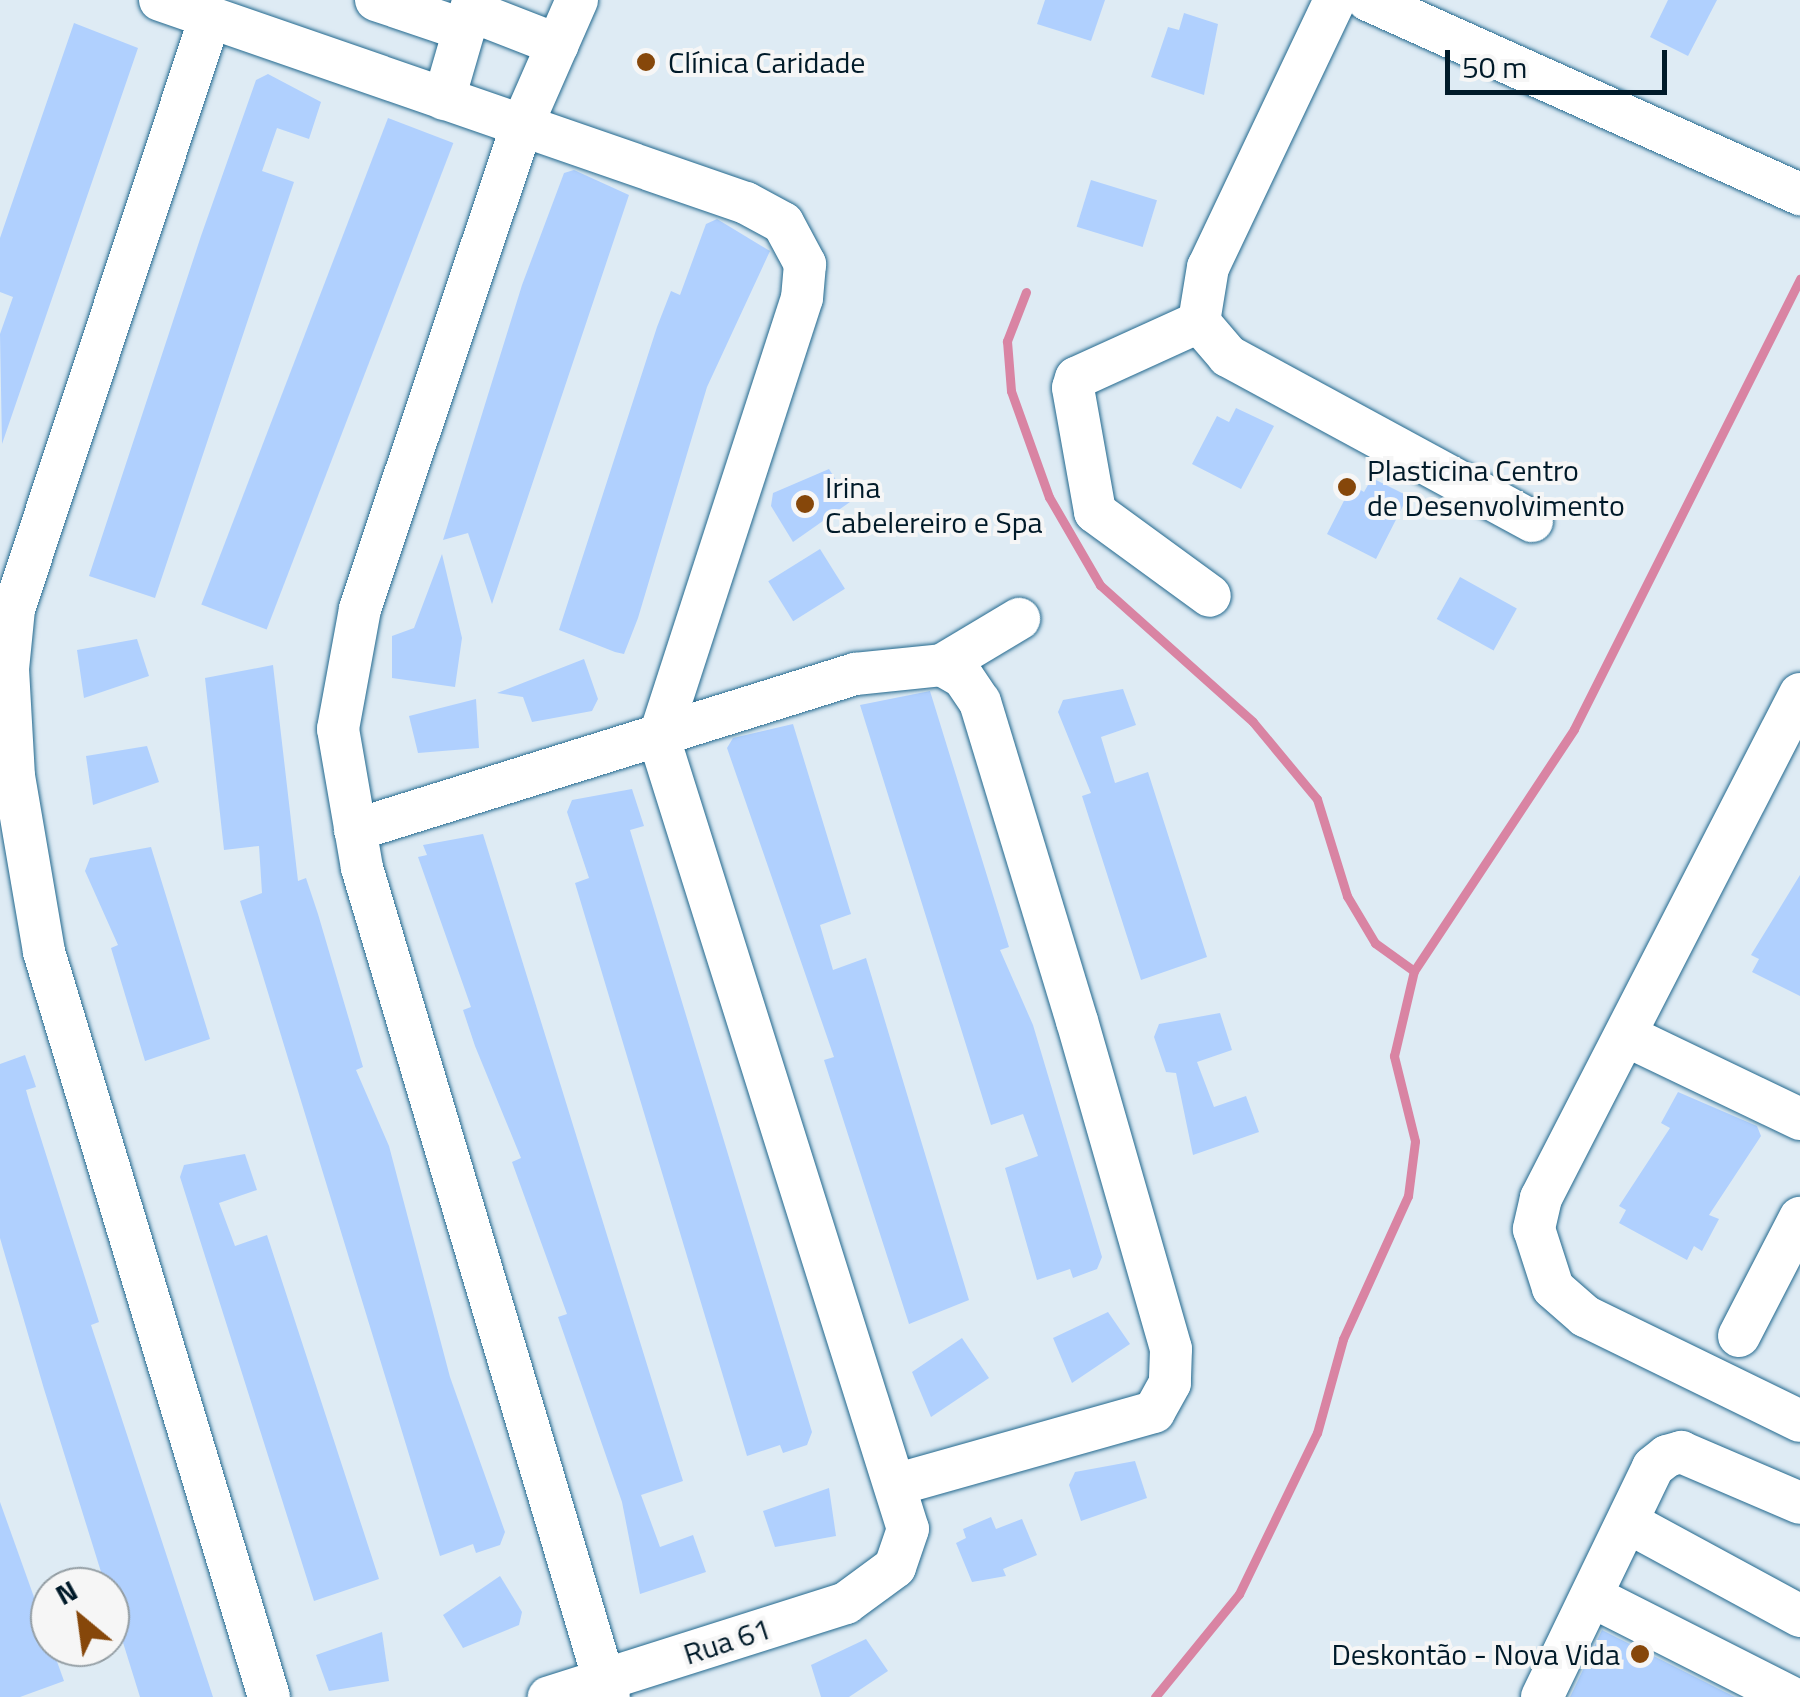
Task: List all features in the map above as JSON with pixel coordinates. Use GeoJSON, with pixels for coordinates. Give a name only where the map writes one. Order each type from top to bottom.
{"type":"FeatureCollection","features":[{"type":"Feature","properties":{"kind":"street"},"geometry":{"type":"LineString","coordinates":[[160,0],[746,203],[783,223],[805,264],[802,298],[659,738],[898,1484],[1154,1412],[1170,1383],[1171,1349],[980,702],[942,665]]}},
{"type":"Feature","properties":{"kind":"street"},"geometry":{"type":"LineString","coordinates":[[376,0],[470,14],[558,45]]}},
{"type":"Feature","properties":{"kind":"street"},"geometry":{"type":"LineString","coordinates":[[577,0],[522,126],[347,653],[338,728],[356,830],[606,1689]]}},
{"type":"Feature","properties":{"kind":"street"},"geometry":{"type":"LineString","coordinates":[[1335,0],[1208,268],[1199,322],[1228,356],[1532,521]]}},
{"type":"Feature","properties":{"kind":"street"},"geometry":{"type":"LineString","coordinates":[[1368,0],[1678,143],[1800,194]]}},
{"type":"Feature","properties":{"kind":"street"},"geometry":{"type":"LineString","coordinates":[[444,99],[470,14]]}},
{"type":"Feature","properties":{"kind":"street"},"geometry":{"type":"LineString","coordinates":[[210,18],[14,609],[8,670],[14,776],[44,952],[269,1697]]}},
{"type":"Feature","properties":{"kind":"street"},"geometry":{"type":"LineString","coordinates":[[1678,143],[1800,217]]}},
{"type":"Feature","properties":{"kind":"street"},"geometry":{"type":"LineString","coordinates":[[1199,322],[1076,378],[1073,388],[1095,512],[1210,596]]}},
{"type":"Feature","properties":{"kind":"street"},"geometry":{"type":"LineString","coordinates":[[356,830],[855,674],[942,665],[1019,620]]}},
{"type":"Feature","properties":{"kind":"street"},"geometry":{"type":"LineString","coordinates":[[1800,694],[1629,1037],[1541,1198],[1538,1258],[1585,1316],[1800,1421]]}},
{"type":"Feature","properties":{"kind":"street"},"geometry":{"type":"LineString","coordinates":[[1629,1037],[1800,1119]]}},
{"type":"Feature","properties":{"kind":"street"},"geometry":{"type":"LineString","coordinates":[[1738,1336],[1800,1218]]}},
{"type":"Feature","properties":{"kind":"street"},"geometry":{"type":"LineString","coordinates":[[1542,1697],[1595,1598],[1653,1468],[1681,1452],[1800,1503]]}},
{"type":"Feature","properties":{"kind":"street","name":"Rua 61"},"geometry":{"type":"LineString","coordinates":[[549,1697],[606,1689],[846,1603],[895,1567],[908,1529],[898,1484]]}},
{"type":"Feature","properties":{"kind":"street"},"geometry":{"type":"LineString","coordinates":[[1629,1522],[1800,1616]]}},
{"type":"Feature","properties":{"kind":"street"},"geometry":{"type":"LineString","coordinates":[[1595,1598],[1790,1697]]}},
{"type":"Feature","properties":{"kind":"building"},"geometry":{"type":"Polygon","coordinates":[[[1045,0],[1105,0],[1091,41],[1037,24],[1045,0]]]}},
{"type":"Feature","properties":{"kind":"building"},"geometry":{"type":"Polygon","coordinates":[[[1668,0],[1717,0],[1688,56],[1650,37],[1668,0]]]}},
{"type":"Feature","properties":{"kind":"building"},"geometry":{"type":"Polygon","coordinates":[[[1184,13],[1218,24],[1204,95],[1151,77],[1168,27],[1179,30],[1184,13]]]}},
{"type":"Feature","properties":{"kind":"building"},"geometry":{"type":"Polygon","coordinates":[[[74,23],[138,48],[2,444],[0,334],[13,297],[0,292],[0,238],[74,23]]]}},
{"type":"Feature","properties":{"kind":"building"},"geometry":{"type":"Polygon","coordinates":[[[268,74],[321,102],[309,139],[277,128],[262,171],[294,182],[155,598],[89,576],[256,80],[268,74]]]}},
{"type":"Feature","properties":{"kind":"building"},"geometry":{"type":"Polygon","coordinates":[[[388,118],[453,143],[267,629],[201,604],[388,118]]]}},
{"type":"Feature","properties":{"kind":"building"},"geometry":{"type":"Polygon","coordinates":[[[574,170],[629,195],[492,604],[468,533],[443,540],[522,285],[564,173],[574,170]]]}},
{"type":"Feature","properties":{"kind":"building"},"geometry":{"type":"Polygon","coordinates":[[[1091,180],[1157,200],[1143,247],[1077,227],[1091,180]]]}},
{"type":"Feature","properties":{"kind":"building"},"geometry":{"type":"Polygon","coordinates":[[[717,219],[770,251],[707,387],[638,618],[624,654],[615,652],[559,630],[657,327],[671,291],[680,295],[706,224],[717,219]]]}},
{"type":"Feature","properties":{"kind":"building"},"geometry":{"type":"Polygon","coordinates":[[[1236,408],[1274,426],[1241,489],[1192,464],[1217,416],[1229,422],[1236,408]]]}},
{"type":"Feature","properties":{"kind":"building"},"geometry":{"type":"Polygon","coordinates":[[[829,469],[850,502],[793,542],[771,506],[773,493],[829,469]]]}},
{"type":"Feature","properties":{"kind":"building"},"geometry":{"type":"Polygon","coordinates":[[[1372,478],[1408,496],[1376,559],[1327,534],[1352,485],[1364,492],[1372,478]]]}},
{"type":"Feature","properties":{"kind":"building"},"geometry":{"type":"Polygon","coordinates":[[[820,549],[845,589],[793,621],[768,581],[820,549]]]}},
{"type":"Feature","properties":{"kind":"building"},"geometry":{"type":"Polygon","coordinates":[[[442,554],[462,638],[455,687],[392,678],[392,636],[414,628],[442,554]]]}},
{"type":"Feature","properties":{"kind":"building"},"geometry":{"type":"Polygon","coordinates":[[[1460,577],[1517,609],[1494,650],[1437,619],[1460,577]]]}},
{"type":"Feature","properties":{"kind":"building"},"geometry":{"type":"Polygon","coordinates":[[[137,639],[149,676],[84,698],[77,650],[137,639]]]}},
{"type":"Feature","properties":{"kind":"building"},"geometry":{"type":"Polygon","coordinates":[[[584,659],[598,699],[592,711],[532,722],[523,697],[497,693],[584,659]]]}},
{"type":"Feature","properties":{"kind":"building"},"geometry":{"type":"Polygon","coordinates":[[[273,665],[298,881],[306,878],[318,914],[363,1067],[356,1070],[389,1146],[450,1377],[505,1532],[500,1545],[476,1553],[473,1544],[440,1556],[240,901],[262,893],[259,846],[224,850],[205,678],[273,665]]]}},
{"type":"Feature","properties":{"kind":"building"},"geometry":{"type":"Polygon","coordinates":[[[1123,689],[1136,725],[1101,737],[1115,783],[1148,772],[1207,957],[1141,980],[1082,796],[1091,793],[1058,712],[1063,700],[1123,689]]]}},
{"type":"Feature","properties":{"kind":"building"},"geometry":{"type":"Polygon","coordinates":[[[930,691],[1009,947],[1000,950],[1033,1025],[1102,1257],[1097,1269],[1073,1278],[1070,1269],[1037,1280],[1005,1168],[1038,1156],[1023,1114],[991,1125],[860,705],[930,691]]]}},
{"type":"Feature","properties":{"kind":"building"},"geometry":{"type":"Polygon","coordinates":[[[476,699],[479,748],[418,753],[409,716],[476,699]]]}},
{"type":"Feature","properties":{"kind":"building"},"geometry":{"type":"Polygon","coordinates":[[[793,724],[851,914],[820,925],[833,970],[866,958],[969,1300],[909,1324],[824,1060],[834,1057],[727,748],[733,738],[793,724]]]}},
{"type":"Feature","properties":{"kind":"building"},"geometry":{"type":"Polygon","coordinates":[[[147,746],[159,782],[93,805],[86,756],[147,746]]]}},
{"type":"Feature","properties":{"kind":"building"},"geometry":{"type":"Polygon","coordinates":[[[632,789],[644,826],[630,830],[812,1432],[807,1445],[783,1453],[780,1445],[747,1456],[575,883],[589,878],[567,812],[572,800],[632,789]]]}},
{"type":"Feature","properties":{"kind":"building"},"geometry":{"type":"Polygon","coordinates":[[[483,834],[683,1481],[641,1495],[660,1547],[693,1535],[706,1572],[640,1594],[622,1502],[558,1317],[567,1314],[512,1162],[521,1158],[475,1046],[463,1010],[471,1007],[418,857],[427,855],[423,845],[483,834]]]}},
{"type":"Feature","properties":{"kind":"building"},"geometry":{"type":"Polygon","coordinates":[[[151,847],[210,1039],[145,1061],[111,948],[118,945],[85,871],[90,858],[151,847]]]}},
{"type":"Feature","properties":{"kind":"building"},"geometry":{"type":"Polygon","coordinates":[[[1800,875],[1800,996],[1752,972],[1759,959],[1751,955],[1800,875]]]}},
{"type":"Feature","properties":{"kind":"building"},"geometry":{"type":"Polygon","coordinates":[[[1220,1013],[1232,1050],[1197,1062],[1214,1107],[1246,1096],[1259,1132],[1193,1155],[1176,1073],[1166,1072],[1154,1037],[1159,1024],[1220,1013]]]}},
{"type":"Feature","properties":{"kind":"building"},"geometry":{"type":"Polygon","coordinates":[[[25,1055],[36,1087],[26,1090],[99,1322],[91,1325],[213,1697],[140,1697],[130,1665],[130,1567],[99,1567],[0,1238],[0,1064],[25,1055]]]}},
{"type":"Feature","properties":{"kind":"building"},"geometry":{"type":"Polygon","coordinates":[[[1678,1092],[1757,1126],[1761,1136],[1709,1215],[1719,1219],[1702,1251],[1694,1246],[1687,1260],[1619,1223],[1626,1210],[1619,1206],[1670,1128],[1661,1123],[1678,1092]]]}},
{"type":"Feature","properties":{"kind":"building"},"geometry":{"type":"Polygon","coordinates":[[[245,1154],[257,1190],[219,1203],[235,1246],[267,1235],[379,1579],[314,1601],[180,1177],[184,1165],[245,1154]]]}},
{"type":"Feature","properties":{"kind":"building"},"geometry":{"type":"Polygon","coordinates":[[[1108,1312],[1130,1344],[1072,1383],[1053,1338],[1108,1312]]]}},
{"type":"Feature","properties":{"kind":"building"},"geometry":{"type":"Polygon","coordinates":[[[962,1338],[989,1378],[931,1417],[912,1372],[962,1338]]]}},
{"type":"Feature","properties":{"kind":"building"},"geometry":{"type":"Polygon","coordinates":[[[1135,1461],[1147,1498],[1081,1521],[1069,1485],[1075,1472],[1135,1461]]]}},
{"type":"Feature","properties":{"kind":"building"},"geometry":{"type":"Polygon","coordinates":[[[829,1488],[836,1536],[775,1547],[763,1511],[829,1488]]]}},
{"type":"Feature","properties":{"kind":"building"},"geometry":{"type":"Polygon","coordinates":[[[0,1502],[30,1586],[30,1667],[59,1667],[64,1681],[20,1697],[0,1697],[0,1502]]]}},
{"type":"Feature","properties":{"kind":"building"},"geometry":{"type":"Polygon","coordinates":[[[991,1517],[996,1529],[1022,1519],[1037,1555],[1003,1569],[1006,1576],[972,1582],[956,1543],[966,1538],[963,1529],[991,1517]]]}},
{"type":"Feature","properties":{"kind":"building"},"geometry":{"type":"Polygon","coordinates":[[[500,1576],[522,1612],[519,1625],[463,1648],[443,1615],[500,1576]]]}},
{"type":"Feature","properties":{"kind":"building","name":"Deskontão - Nova Vida"},"geometry":{"type":"Polygon","coordinates":[[[1602,1630],[1735,1697],[1570,1697],[1602,1630]]]}},
{"type":"Feature","properties":{"kind":"building"},"geometry":{"type":"Polygon","coordinates":[[[382,1632],[389,1681],[329,1691],[316,1655],[382,1632]]]}},
{"type":"Feature","properties":{"kind":"building"},"geometry":{"type":"Polygon","coordinates":[[[866,1639],[888,1671],[849,1697],[821,1697],[811,1665],[866,1639]]]}},
{"type":"Feature","properties":{"kind":"waterway"},"geometry":{"type":"LineString","coordinates":[[1155,1697],[1239,1594],[1317,1433],[1343,1339],[1408,1196],[1415,1141],[1394,1056],[1414,971],[1574,729],[1800,279]]}},
{"type":"Feature","properties":{"kind":"waterway"},"geometry":{"type":"LineString","coordinates":[[1026,292],[1007,341],[1011,391],[1049,497],[1100,585],[1253,722],[1317,799],[1347,896],[1375,943],[1414,971]]}},
{"type":"Feature","properties":{"kind":"place","name":"Clínica Caridade"},"geometry":{"type":"Point","coordinates":[646,62]}},
{"type":"Feature","properties":{"kind":"place","name":"Plasticina Centro de Desenvolvimento"},"geometry":{"type":"Point","coordinates":[1347,487]}},
{"type":"Feature","properties":{"kind":"place","name":"Irina Cabelereiro e Spa"},"geometry":{"type":"Point","coordinates":[805,504]}},
{"type":"Feature","properties":{"kind":"place","name":"Deskontão - Nova Vida"},"geometry":{"type":"Point","coordinates":[1640,1654]}}]}
